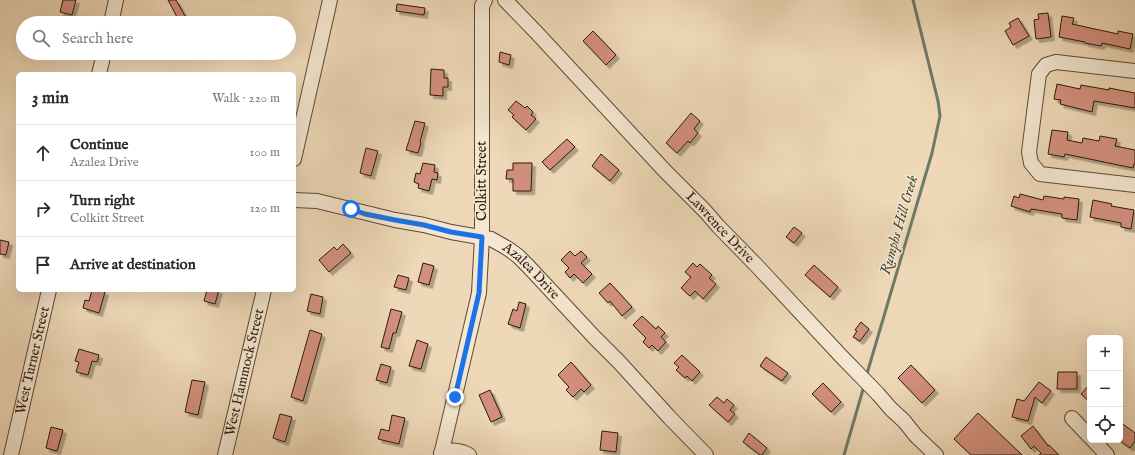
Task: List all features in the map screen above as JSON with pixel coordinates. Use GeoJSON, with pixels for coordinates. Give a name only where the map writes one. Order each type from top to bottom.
{"type":"FeatureCollection","features":[{"type":"Feature","properties":{"kind":"street"},"geometry":{"type":"LineString","coordinates":[[113,16],[116,0]]}},
{"type":"Feature","properties":{"kind":"street"},"geometry":{"type":"LineString","coordinates":[[296,150],[330,0]]}},
{"type":"Feature","properties":{"kind":"street","name":"Colkitt Street"},"geometry":{"type":"LineString","coordinates":[[441,454],[479,293],[482,237],[482,6],[485,0]]}},
{"type":"Feature","properties":{"kind":"street","name":"Lawrence Drive"},"geometry":{"type":"LineString","coordinates":[[505,0],[664,171],[705,211],[723,232],[904,421],[916,436],[936,455]]}},
{"type":"Feature","properties":{"kind":"street"},"geometry":{"type":"LineString","coordinates":[[99,72],[102,60]]}},
{"type":"Feature","properties":{"kind":"street"},"geometry":{"type":"LineString","coordinates":[[1135,71],[1056,62],[1046,65],[1039,74],[1029,152],[1031,163],[1040,174],[1135,186]]}},
{"type":"Feature","properties":{"kind":"street","name":"Azalea Drive"},"geometry":{"type":"LineString","coordinates":[[296,200],[317,201],[395,220],[491,239],[502,244],[528,266],[594,338],[620,363],[706,455]]}},
{"type":"Feature","properties":{"kind":"street","name":"West Turner Street"},"geometry":{"type":"LineString","coordinates":[[11,455],[49,292]]}},
{"type":"Feature","properties":{"kind":"street","name":"West Hammock Street"},"geometry":{"type":"LineString","coordinates":[[225,455],[264,292]]}},
{"type":"Feature","properties":{"kind":"street"},"geometry":{"type":"LineString","coordinates":[[1072,418],[1087,434]]}},
{"type":"Feature","properties":{"kind":"street"},"geometry":{"type":"LineString","coordinates":[[1096,443],[1107,455]]}},
{"type":"Feature","properties":{"kind":"street"},"geometry":{"type":"LineString","coordinates":[[441,454],[454,450],[468,455]]}},
{"type":"Feature","properties":{"kind":"building"},"geometry":{"type":"Polygon","coordinates":[[[63,0],[76,0],[72,15],[60,12],[63,0]]]}},
{"type":"Feature","properties":{"kind":"building"},"geometry":{"type":"Polygon","coordinates":[[[168,0],[176,0],[185,16],[176,16],[168,0]]]}},
{"type":"Feature","properties":{"kind":"building"},"geometry":{"type":"Polygon","coordinates":[[[397,4],[425,8],[424,15],[396,11],[397,4]]]}},
{"type":"Feature","properties":{"kind":"building"},"geometry":{"type":"Polygon","coordinates":[[[1048,13],[1051,37],[1036,39],[1034,20],[1039,19],[1038,14],[1048,13]]]}},
{"type":"Feature","properties":{"kind":"building"},"geometry":{"type":"Polygon","coordinates":[[[1062,16],[1074,18],[1072,24],[1118,34],[1118,31],[1133,34],[1130,49],[1102,43],[1101,46],[1059,37],[1062,16]]]}},
{"type":"Feature","properties":{"kind":"building"},"geometry":{"type":"Polygon","coordinates":[[[1018,18],[1029,36],[1013,45],[1005,31],[1011,27],[1009,23],[1018,18]]]}},
{"type":"Feature","properties":{"kind":"building"},"geometry":{"type":"Polygon","coordinates":[[[593,31],[616,55],[606,65],[583,41],[593,31]]]}},
{"type":"Feature","properties":{"kind":"building"},"geometry":{"type":"Polygon","coordinates":[[[500,52],[511,55],[509,65],[499,62],[500,52]]]}},
{"type":"Feature","properties":{"kind":"building"},"geometry":{"type":"Polygon","coordinates":[[[431,69],[444,70],[444,78],[448,78],[448,87],[443,87],[443,96],[430,95],[431,69]]]}},
{"type":"Feature","properties":{"kind":"building"},"geometry":{"type":"Polygon","coordinates":[[[1057,84],[1080,89],[1081,85],[1135,93],[1135,108],[1094,101],[1092,112],[1060,104],[1061,100],[1054,99],[1057,84]]]}},
{"type":"Feature","properties":{"kind":"building"},"geometry":{"type":"Polygon","coordinates":[[[516,101],[525,108],[527,106],[533,112],[531,115],[536,119],[526,130],[512,117],[514,115],[508,110],[516,101]]]}},
{"type":"Feature","properties":{"kind":"building"},"geometry":{"type":"Polygon","coordinates":[[[691,113],[700,121],[694,129],[698,133],[690,143],[688,141],[677,153],[666,143],[691,113]]]}},
{"type":"Feature","properties":{"kind":"building"},"geometry":{"type":"Polygon","coordinates":[[[415,121],[425,123],[418,153],[406,150],[415,121]]]}},
{"type":"Feature","properties":{"kind":"building"},"geometry":{"type":"Polygon","coordinates":[[[1052,130],[1068,132],[1067,140],[1082,143],[1083,138],[1099,141],[1100,136],[1117,139],[1115,146],[1135,150],[1135,164],[1133,168],[1065,154],[1064,157],[1048,154],[1052,130]]]}},
{"type":"Feature","properties":{"kind":"building"},"geometry":{"type":"Polygon","coordinates":[[[567,139],[575,147],[550,170],[542,162],[567,139]]]}},
{"type":"Feature","properties":{"kind":"building"},"geometry":{"type":"Polygon","coordinates":[[[366,148],[378,151],[371,176],[360,173],[366,148]]]}},
{"type":"Feature","properties":{"kind":"building"},"geometry":{"type":"Polygon","coordinates":[[[601,154],[619,170],[610,181],[592,166],[601,154]]]}},
{"type":"Feature","properties":{"kind":"building"},"geometry":{"type":"Polygon","coordinates":[[[423,163],[435,165],[434,172],[438,173],[437,180],[432,179],[429,191],[418,188],[419,184],[414,182],[416,173],[420,174],[423,163]]]}},
{"type":"Feature","properties":{"kind":"building"},"geometry":{"type":"Polygon","coordinates":[[[513,163],[532,163],[531,191],[513,191],[513,179],[506,179],[507,170],[513,170],[513,163]]]}},
{"type":"Feature","properties":{"kind":"building"},"geometry":{"type":"Polygon","coordinates":[[[1020,194],[1043,200],[1044,196],[1064,199],[1064,197],[1079,199],[1077,220],[1062,218],[1062,214],[1031,209],[1030,212],[1011,206],[1014,196],[1019,198],[1020,194]]]}},
{"type":"Feature","properties":{"kind":"building"},"geometry":{"type":"Polygon","coordinates":[[[1093,200],[1112,204],[1111,206],[1134,210],[1131,229],[1121,227],[1121,223],[1090,217],[1093,200]]]}},
{"type":"Feature","properties":{"kind":"building"},"geometry":{"type":"Polygon","coordinates":[[[794,227],[802,233],[794,243],[786,237],[794,227]]]}},
{"type":"Feature","properties":{"kind":"building"},"geometry":{"type":"Polygon","coordinates":[[[0,240],[9,242],[6,255],[0,254],[0,240]]]}},
{"type":"Feature","properties":{"kind":"building"},"geometry":{"type":"Polygon","coordinates":[[[343,244],[351,253],[329,272],[319,260],[334,247],[337,250],[343,244]]]}},
{"type":"Feature","properties":{"kind":"building"},"geometry":{"type":"Polygon","coordinates":[[[570,251],[575,256],[581,251],[587,257],[581,263],[592,274],[583,283],[574,274],[570,278],[565,272],[569,268],[561,260],[570,251]]]}},
{"type":"Feature","properties":{"kind":"building"},"geometry":{"type":"Polygon","coordinates":[[[423,263],[434,266],[429,285],[418,282],[423,263]]]}},
{"type":"Feature","properties":{"kind":"building"},"geometry":{"type":"Polygon","coordinates":[[[693,263],[697,267],[700,264],[712,275],[709,278],[716,284],[703,299],[695,291],[690,296],[681,288],[691,277],[685,272],[693,263]]]}},
{"type":"Feature","properties":{"kind":"building"},"geometry":{"type":"Polygon","coordinates":[[[814,265],[838,287],[830,297],[805,275],[814,265]]]}},
{"type":"Feature","properties":{"kind":"building"},"geometry":{"type":"Polygon","coordinates":[[[398,275],[409,278],[406,290],[394,287],[398,275]]]}},
{"type":"Feature","properties":{"kind":"building"},"geometry":{"type":"Polygon","coordinates":[[[610,283],[632,307],[622,316],[610,301],[608,303],[599,293],[610,283]]]}},
{"type":"Feature","properties":{"kind":"building"},"geometry":{"type":"Polygon","coordinates":[[[91,292],[105,292],[99,313],[83,308],[85,300],[89,301],[91,292]]]}},
{"type":"Feature","properties":{"kind":"building"},"geometry":{"type":"Polygon","coordinates":[[[206,292],[218,292],[215,304],[204,301],[206,292]]]}},
{"type":"Feature","properties":{"kind":"building"},"geometry":{"type":"Polygon","coordinates":[[[311,294],[323,297],[320,314],[307,311],[311,294]]]}},
{"type":"Feature","properties":{"kind":"building"},"geometry":{"type":"Polygon","coordinates":[[[519,302],[526,304],[520,328],[508,324],[513,309],[517,311],[519,302]]]}},
{"type":"Feature","properties":{"kind":"building"},"geometry":{"type":"Polygon","coordinates":[[[391,309],[402,312],[396,333],[393,333],[389,349],[381,347],[391,309]]]}},
{"type":"Feature","properties":{"kind":"building"},"geometry":{"type":"Polygon","coordinates":[[[642,316],[656,329],[658,326],[665,333],[661,337],[666,342],[658,351],[652,345],[649,348],[643,342],[646,338],[633,325],[642,316]]]}},
{"type":"Feature","properties":{"kind":"building"},"geometry":{"type":"Polygon","coordinates":[[[861,322],[869,329],[860,341],[853,337],[857,331],[855,330],[861,322]]]}},
{"type":"Feature","properties":{"kind":"building"},"geometry":{"type":"Polygon","coordinates":[[[310,330],[322,334],[303,401],[291,397],[310,330]]]}},
{"type":"Feature","properties":{"kind":"building"},"geometry":{"type":"Polygon","coordinates":[[[417,340],[428,344],[421,369],[409,366],[417,340]]]}},
{"type":"Feature","properties":{"kind":"building"},"geometry":{"type":"Polygon","coordinates":[[[79,349],[99,355],[97,362],[92,361],[88,375],[76,372],[79,362],[75,361],[79,349]]]}},
{"type":"Feature","properties":{"kind":"building"},"geometry":{"type":"Polygon","coordinates":[[[682,355],[700,372],[692,381],[687,376],[685,378],[676,370],[679,367],[674,363],[682,355]]]}},
{"type":"Feature","properties":{"kind":"building"},"geometry":{"type":"Polygon","coordinates":[[[766,357],[788,373],[782,381],[760,366],[766,357]]]}},
{"type":"Feature","properties":{"kind":"building"},"geometry":{"type":"Polygon","coordinates":[[[571,362],[591,385],[584,392],[581,389],[573,397],[566,390],[569,387],[558,375],[571,362]]]}},
{"type":"Feature","properties":{"kind":"building"},"geometry":{"type":"Polygon","coordinates":[[[381,364],[391,367],[387,383],[376,380],[381,364]]]}},
{"type":"Feature","properties":{"kind":"building"},"geometry":{"type":"Polygon","coordinates":[[[911,365],[935,390],[922,403],[898,378],[911,365]]]}},
{"type":"Feature","properties":{"kind":"building"},"geometry":{"type":"Polygon","coordinates":[[[1058,372],[1077,372],[1077,389],[1057,389],[1058,372]]]}},
{"type":"Feature","properties":{"kind":"building"},"geometry":{"type":"Polygon","coordinates":[[[192,380],[205,382],[198,415],[185,412],[192,380]]]}},
{"type":"Feature","properties":{"kind":"building"},"geometry":{"type":"Polygon","coordinates":[[[1039,382],[1051,391],[1042,403],[1035,397],[1028,421],[1012,417],[1017,399],[1024,401],[1039,382]]]}},
{"type":"Feature","properties":{"kind":"building"},"geometry":{"type":"Polygon","coordinates":[[[823,383],[841,402],[831,412],[812,394],[823,383]]]}},
{"type":"Feature","properties":{"kind":"building"},"geometry":{"type":"Polygon","coordinates":[[[1087,387],[1087,399],[1081,394],[1087,387]]]}},
{"type":"Feature","properties":{"kind":"building"},"geometry":{"type":"Polygon","coordinates":[[[490,390],[502,417],[491,422],[479,395],[490,390]]]}},
{"type":"Feature","properties":{"kind":"building"},"geometry":{"type":"Polygon","coordinates":[[[717,397],[724,403],[727,399],[734,405],[730,410],[735,414],[728,422],[709,405],[717,397]]]}},
{"type":"Feature","properties":{"kind":"building"},"geometry":{"type":"Polygon","coordinates":[[[978,413],[1022,455],[971,455],[954,439],[978,413]]]}},
{"type":"Feature","properties":{"kind":"building"},"geometry":{"type":"Polygon","coordinates":[[[280,414],[292,417],[285,442],[273,438],[280,414]]]}},
{"type":"Feature","properties":{"kind":"building"},"geometry":{"type":"Polygon","coordinates":[[[392,415],[405,418],[399,444],[378,439],[381,429],[389,431],[392,415]]]}},
{"type":"Feature","properties":{"kind":"building"},"geometry":{"type":"Polygon","coordinates":[[[1123,424],[1135,433],[1135,441],[1130,448],[1123,443],[1123,424]]]}},
{"type":"Feature","properties":{"kind":"building"},"geometry":{"type":"Polygon","coordinates":[[[1033,426],[1048,446],[1049,445],[1059,455],[1039,455],[1041,453],[1034,446],[1031,449],[1021,436],[1033,426]]]}},
{"type":"Feature","properties":{"kind":"building"},"geometry":{"type":"Polygon","coordinates":[[[51,427],[63,430],[57,451],[46,448],[51,427]]]}},
{"type":"Feature","properties":{"kind":"building"},"geometry":{"type":"Polygon","coordinates":[[[602,431],[618,433],[616,452],[600,450],[602,431]]]}},
{"type":"Feature","properties":{"kind":"building"},"geometry":{"type":"Polygon","coordinates":[[[749,433],[767,448],[762,455],[743,442],[749,433]]]}},
{"type":"Feature","properties":{"kind":"waterway","name":"Rumphs Hill Creek"},"geometry":{"type":"LineString","coordinates":[[866,377],[932,153],[940,116],[938,101],[913,0]]}},
{"type":"Feature","properties":{"kind":"waterway","name":"Rumphs Hill Creek"},"geometry":{"type":"LineString","coordinates":[[844,455],[864,386]]}},
{"type":"Feature","properties":{"kind":"route"},"geometry":{"type":"LineString","coordinates":[[351,209],[365,214],[482,237],[479,293],[455,397]]}}]}
